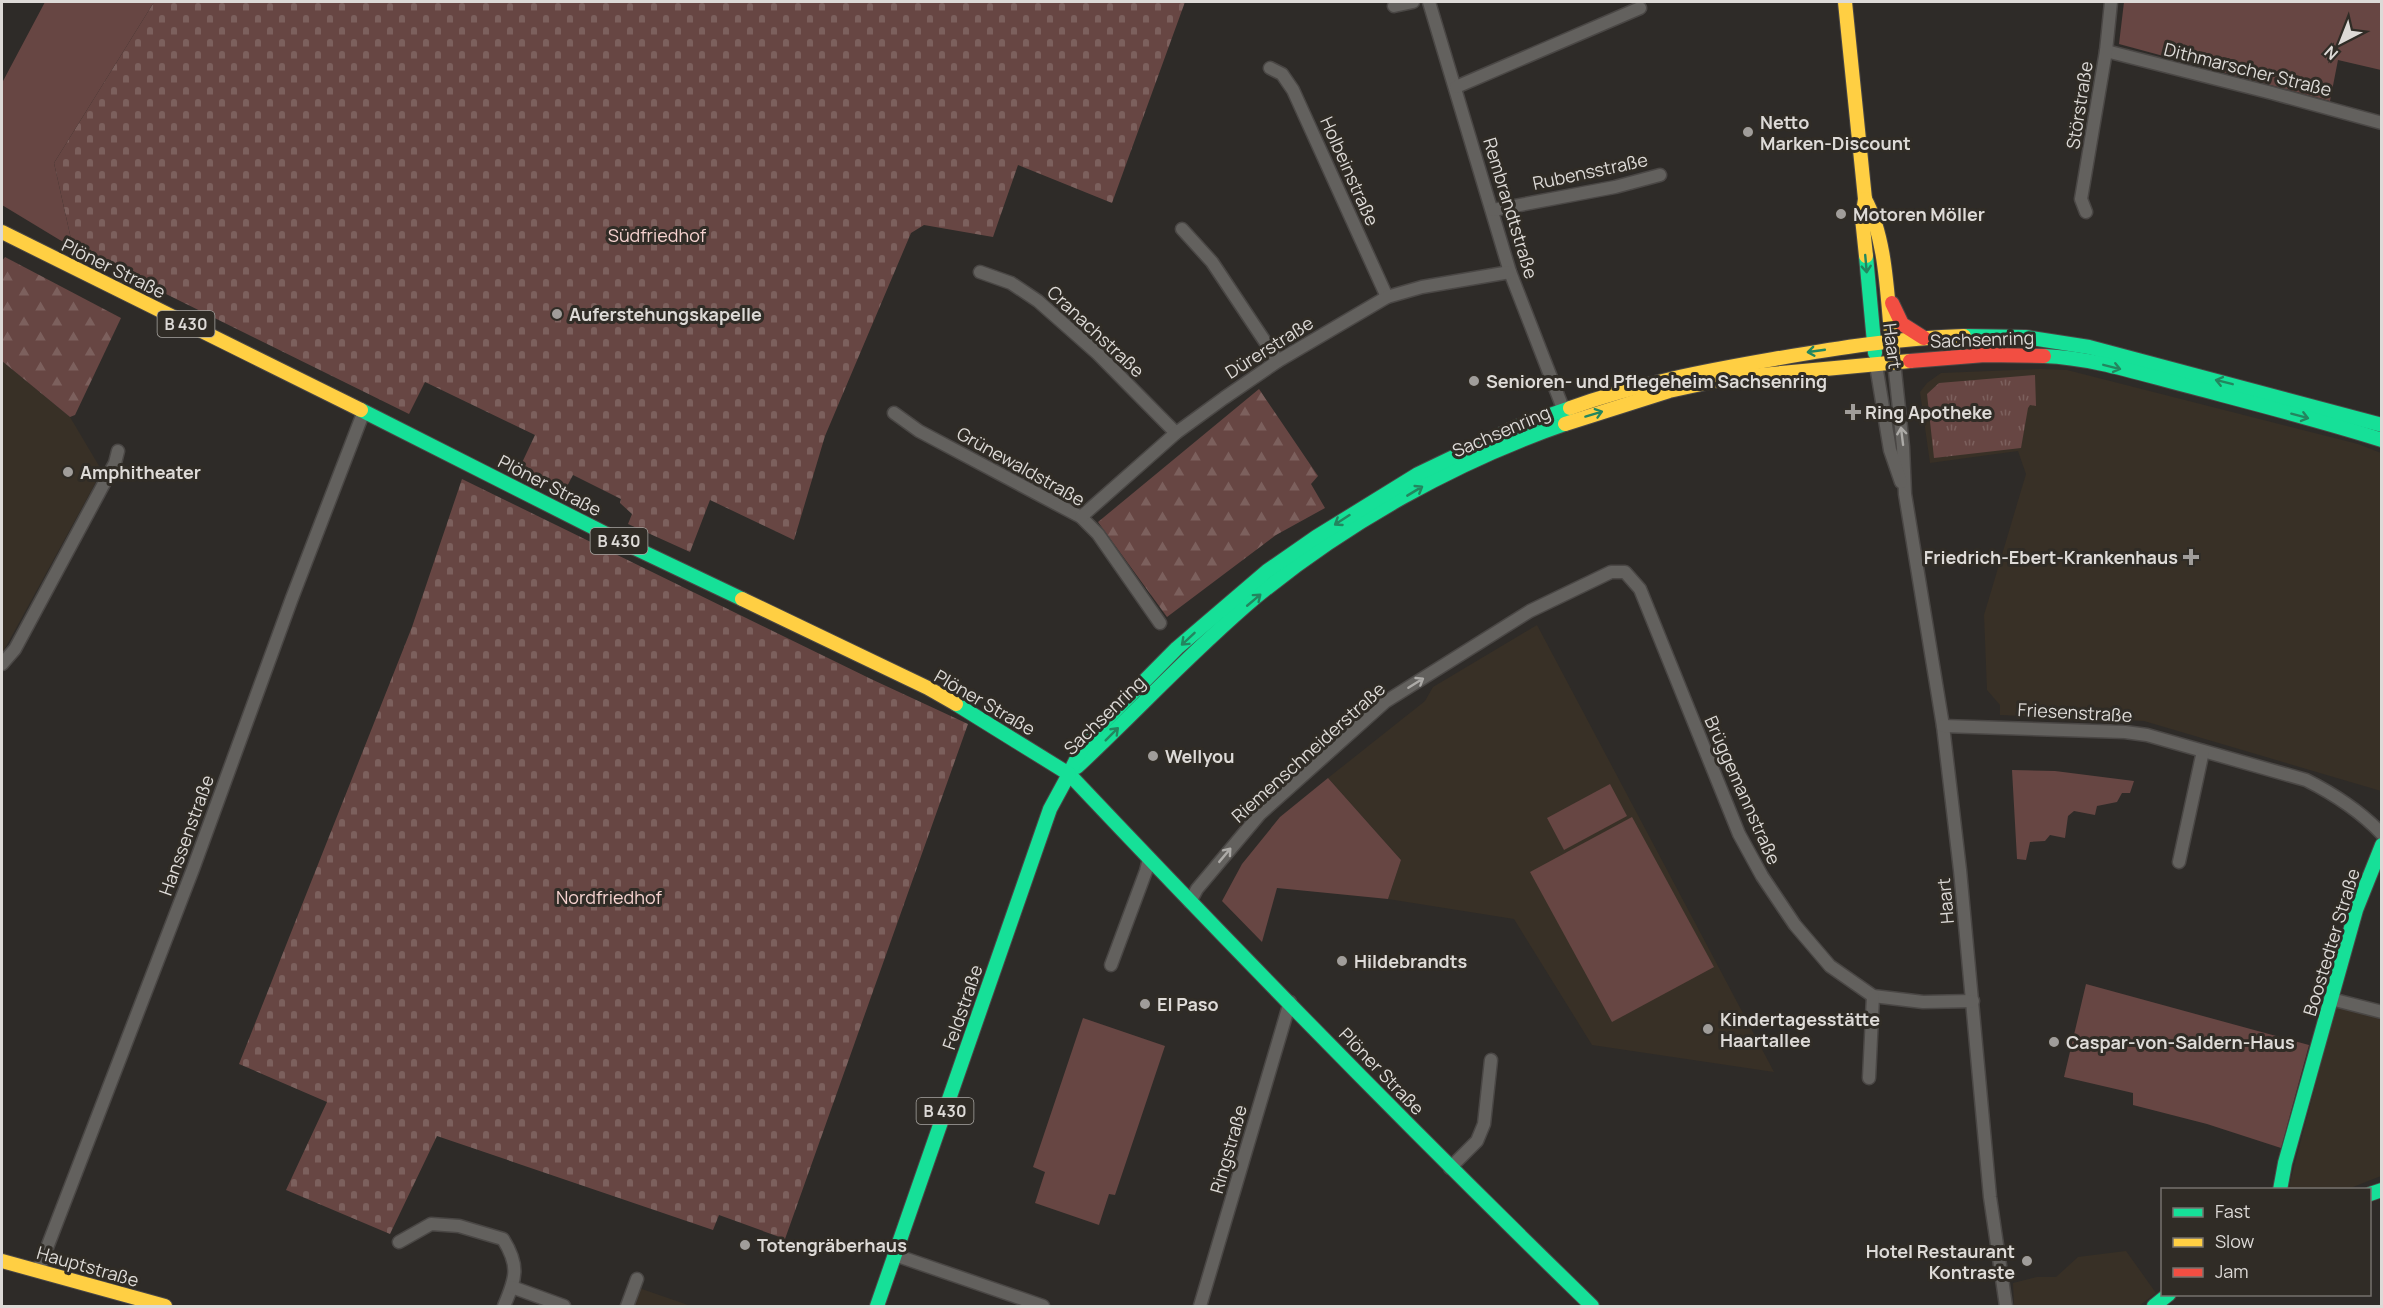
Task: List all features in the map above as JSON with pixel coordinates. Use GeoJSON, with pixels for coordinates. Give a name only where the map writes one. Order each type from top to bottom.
{"type":"FeatureCollection","features":[{"type":"Feature","properties":{"kind":"main road","name":"Haart"},"geometry":{"type":"LineString","coordinates":[[1845,2],[1865,199],[1862,218],[1876,364]]}},
{"type":"Feature","properties":{"kind":"main road","name":"Haart"},"geometry":{"type":"LineString","coordinates":[[1865,199],[1874,215],[1887,285],[1887,308],[1894,362]]}},
{"type":"Feature","properties":{"kind":"main road","name":"Plöner Straße"},"geometry":{"type":"LineString","coordinates":[[2,232],[620,541],[928,688],[981,718],[1069,774],[1190,902],[1450,1168],[1592,1306]]}},
{"type":"Feature","properties":{"kind":"main road"},"geometry":{"type":"LineString","coordinates":[[1887,285],[1893,308],[1902,324],[1924,338]]}},
{"type":"Feature","properties":{"kind":"main road","name":"Sachsenring"},"geometry":{"type":"LineString","coordinates":[[1069,774],[1212,635],[1282,576],[1326,546],[1423,487],[1522,440],[1596,398],[1696,372],[1785,355],[1892,341],[1989,335],[2025,337],[2089,347],[2382,424]]}},
{"type":"Feature","properties":{"kind":"main road","name":"Sachsenring"},"geometry":{"type":"LineString","coordinates":[[1566,416],[1732,378],[1894,362],[2024,354],[2084,360],[2242,400],[2382,440]]}},
{"type":"Feature","properties":{"kind":"main road","name":"Feldstraße"},"geometry":{"type":"LineString","coordinates":[[878,1306],[1050,809],[1069,774]]}},
{"type":"Feature","properties":{"kind":"main road","name":"Boostedter Straße"},"geometry":{"type":"LineString","coordinates":[[2280,1188],[2285,1163],[2356,910],[2382,845]]}},
{"type":"Feature","properties":{"kind":"main road","name":"Hauptstraße"},"geometry":{"type":"LineString","coordinates":[[2,1261],[165,1306]]}},
{"type":"Feature","properties":{"kind":"main road"},"geometry":{"type":"LineString","coordinates":[[2154,1306],[2166,1296]]}},
{"type":"Feature","properties":{"kind":"street"},"geometry":{"type":"LineString","coordinates":[[1394,6],[1413,2]]}},
{"type":"Feature","properties":{"kind":"street","name":"Rembrandtstraße"},"geometry":{"type":"LineString","coordinates":[[1429,2],[1510,272],[1566,416]]}},
{"type":"Feature","properties":{"kind":"street","name":"Störstraße"},"geometry":{"type":"LineString","coordinates":[[2086,212],[2081,199],[2106,51],[2111,2]]}},
{"type":"Feature","properties":{"kind":"street"},"geometry":{"type":"LineString","coordinates":[[1456,87],[1640,8]]}},
{"type":"Feature","properties":{"kind":"street","name":"Dithmarscher Straße"},"geometry":{"type":"LineString","coordinates":[[2106,51],[2382,123]]}},
{"type":"Feature","properties":{"kind":"street","name":"Holbeinstraße"},"geometry":{"type":"LineString","coordinates":[[1270,68],[1282,74],[1293,90],[1387,297]]}},
{"type":"Feature","properties":{"kind":"street","name":"Rubensstraße"},"geometry":{"type":"LineString","coordinates":[[1493,210],[1615,187],[1660,175]]}},
{"type":"Feature","properties":{"kind":"street"},"geometry":{"type":"LineString","coordinates":[[1182,229],[1212,262],[1278,361]]}},
{"type":"Feature","properties":{"kind":"street","name":"Dürerstraße"},"geometry":{"type":"LineString","coordinates":[[1081,517],[1176,433],[1278,361],[1387,297],[1422,287],[1510,272]]}},
{"type":"Feature","properties":{"kind":"street","name":"Cranachstraße"},"geometry":{"type":"LineString","coordinates":[[980,273],[1011,283],[1038,301],[1098,354],[1176,433]]}},
{"type":"Feature","properties":{"kind":"street","name":"Haart"},"geometry":{"type":"LineString","coordinates":[[1894,362],[1903,447],[1905,494],[1943,726],[1960,870],[1990,1197],[2006,1306]]}},
{"type":"Feature","properties":{"kind":"street","name":"Haart"},"geometry":{"type":"LineString","coordinates":[[1876,364],[1890,450],[1905,494]]}},
{"type":"Feature","properties":{"kind":"street","name":"Hanssenstraße"},"geometry":{"type":"LineString","coordinates":[[38,1271],[193,869],[292,598],[364,411]]}},
{"type":"Feature","properties":{"kind":"street","name":"Grünewaldstraße"},"geometry":{"type":"LineString","coordinates":[[894,412],[919,431],[1081,517],[1098,534],[1160,623]]}},
{"type":"Feature","properties":{"kind":"street"},"geometry":{"type":"LineString","coordinates":[[2,664],[15,649],[115,463],[118,451]]}},
{"type":"Feature","properties":{"kind":"street","name":"Brüggemannstraße"},"geometry":{"type":"LineString","coordinates":[[1530,611],[1611,572],[1625,572],[1633,579],[1640,590],[1739,834],[1762,876],[1795,925],[1830,966],[1873,996],[1923,1002],[1973,1001]]}},
{"type":"Feature","properties":{"kind":"street","name":"Riemenschneiderstraße"},"geometry":{"type":"LineString","coordinates":[[1190,902],[1197,889],[1260,814],[1385,702],[1530,611]]}},
{"type":"Feature","properties":{"kind":"street","name":"Friesenstraße"},"geometry":{"type":"LineString","coordinates":[[1943,726],[2125,732],[2147,735],[2306,780],[2330,792],[2353,808],[2382,834]]}},
{"type":"Feature","properties":{"kind":"street"},"geometry":{"type":"LineString","coordinates":[[2179,862],[2203,751]]}},
{"type":"Feature","properties":{"kind":"street"},"geometry":{"type":"LineString","coordinates":[[1111,965],[1149,859]]}},
{"type":"Feature","properties":{"kind":"street"},"geometry":{"type":"LineString","coordinates":[[1869,1078],[1873,996]]}},
{"type":"Feature","properties":{"kind":"street"},"geometry":{"type":"LineString","coordinates":[[2331,999],[2382,1012]]}},
{"type":"Feature","properties":{"kind":"street","name":"Ringstraße"},"geometry":{"type":"LineString","coordinates":[[1200,1306],[1290,1002]]}},
{"type":"Feature","properties":{"kind":"street"},"geometry":{"type":"LineString","coordinates":[[1450,1168],[1477,1141],[1484,1124],[1491,1060]]}},
{"type":"Feature","properties":{"kind":"street"},"geometry":{"type":"LineString","coordinates":[[399,1242],[431,1224],[459,1226],[502,1239],[512,1254],[516,1270],[504,1306]]}},
{"type":"Feature","properties":{"kind":"street"},"geometry":{"type":"LineString","coordinates":[[896,1255],[1043,1306]]}},
{"type":"Feature","properties":{"kind":"street"},"geometry":{"type":"LineString","coordinates":[[627,1306],[637,1279]]}},
{"type":"Feature","properties":{"kind":"street"},"geometry":{"type":"LineString","coordinates":[[512,1287],[564,1306]]}},
{"type":"Feature","properties":{"kind":"shaded area"},"geometry":{"type":"Polygon","coordinates":[[[2,361],[70,417],[102,471],[2,654],[2,361]]]}},
{"type":"Feature","properties":{"kind":"shaded area","name":"Friedrich-Ebert-Krankenhaus"},"geometry":{"type":"Polygon","coordinates":[[[2067,370],[2358,444],[2381,453],[2381,791],[2144,721],[2000,715],[2000,705],[1987,690],[1984,615],[2026,474],[2018,451],[1930,463],[1920,392],[1927,383],[1941,373],[2067,370]]]}},
{"type":"Feature","properties":{"kind":"shaded area"},"geometry":{"type":"Polygon","coordinates":[[[1537,625],[1774,1072],[1592,1045],[1514,919],[1388,899],[1401,860],[1328,778],[1425,701],[1433,687],[1537,625]]]}},
{"type":"Feature","properties":{"kind":"shaded area"},"geometry":{"type":"Polygon","coordinates":[[[2336,1006],[2381,1017],[2381,1176],[2351,1188],[2289,1188],[2336,1006]]]}},
{"type":"Feature","properties":{"kind":"shaded area"},"geometry":{"type":"Polygon","coordinates":[[[2126,1251],[2156,1293],[2139,1306],[2014,1306],[2013,1283],[2037,1277],[2056,1277],[2078,1257],[2126,1251]]]}},
{"type":"Feature","properties":{"kind":"shaded area"},"geometry":{"type":"Polygon","coordinates":[[[639,1288],[691,1306],[632,1306],[639,1288]]]}},
{"type":"Feature","properties":{"kind":"green space"},"geometry":{"type":"Polygon","coordinates":[[[45,2],[154,2],[54,163],[73,248],[2,205],[2,83],[45,2]]]}},
{"type":"Feature","properties":{"kind":"green space","name":"Südfriedhof"},"geometry":{"type":"Polygon","coordinates":[[[154,2],[1185,2],[1112,203],[1018,165],[993,237],[924,225],[911,233],[825,436],[794,540],[710,500],[690,552],[628,524],[632,514],[620,503],[621,499],[573,475],[564,492],[520,467],[535,435],[425,382],[409,414],[73,248],[54,163],[154,2]]]}},
{"type":"Feature","properties":{"kind":"green space"},"geometry":{"type":"Polygon","coordinates":[[[2124,2],[2381,2],[2381,70],[2338,60],[2330,101],[2119,44],[2124,2]]]}},
{"type":"Feature","properties":{"kind":"green space"},"geometry":{"type":"Polygon","coordinates":[[[5,257],[121,318],[75,415],[70,417],[2,361],[2,261],[5,257]]]}},
{"type":"Feature","properties":{"kind":"green space"},"geometry":{"type":"Polygon","coordinates":[[[2035,375],[2036,406],[2030,405],[2028,408],[2021,448],[1934,458],[1927,394],[1939,383],[2035,375]]]}},
{"type":"Feature","properties":{"kind":"green space"},"geometry":{"type":"Polygon","coordinates":[[[1259,389],[1318,476],[1311,484],[1325,508],[1276,535],[1167,617],[1098,522],[1259,389]]]}},
{"type":"Feature","properties":{"kind":"green space","name":"Nordfriedhof"},"geometry":{"type":"Polygon","coordinates":[[[462,479],[968,724],[785,1239],[719,1215],[713,1230],[437,1136],[390,1234],[286,1190],[327,1102],[239,1064],[412,627],[462,479]]]}},
{"type":"Feature","properties":{"kind":"green space"},"geometry":{"type":"Polygon","coordinates":[[[2012,770],[2055,771],[2134,781],[2130,793],[2122,793],[2117,802],[2097,806],[2095,815],[2074,811],[2068,816],[2065,838],[2050,835],[2045,841],[2030,842],[2026,860],[2017,859],[2012,770]]]}},
{"type":"Feature","properties":{"kind":"green space"},"geometry":{"type":"Polygon","coordinates":[[[1328,778],[1401,860],[1388,899],[1277,888],[1262,942],[1222,901],[1242,864],[1280,817],[1328,778]]]}},
{"type":"Feature","properties":{"kind":"green space"},"geometry":{"type":"Polygon","coordinates":[[[1610,784],[1627,816],[1564,850],[1547,818],[1610,784]]]}},
{"type":"Feature","properties":{"kind":"green space"},"geometry":{"type":"Polygon","coordinates":[[[1632,817],[1714,967],[1612,1022],[1530,872],[1632,817]]]}},
{"type":"Feature","properties":{"kind":"green space"},"geometry":{"type":"Polygon","coordinates":[[[2086,984],[2309,1045],[2281,1148],[2207,1124],[2133,1105],[2133,1093],[2064,1077],[2086,984]]]}},
{"type":"Feature","properties":{"kind":"green space"},"geometry":{"type":"Polygon","coordinates":[[[1083,1018],[1165,1046],[1115,1195],[1109,1194],[1099,1225],[1035,1203],[1045,1172],[1033,1167],[1083,1018]]]}},
{"type":"Feature","properties":{"kind":"traffic: fast"},"geometry":{"type":"LineString","coordinates":[[1866,256],[1875,353]]}},
{"type":"Feature","properties":{"kind":"traffic: fast"},"geometry":{"type":"LineString","coordinates":[[1964,336],[2025,337],[2089,347],[2382,425]]}},
{"type":"Feature","properties":{"kind":"traffic: fast"},"geometry":{"type":"LineString","coordinates":[[2044,356],[2082,360],[2119,368],[2287,412],[2382,440]]}},
{"type":"Feature","properties":{"kind":"traffic: fast"},"geometry":{"type":"LineString","coordinates":[[1069,774],[1086,740],[1177,648],[1267,571],[1316,537],[1418,474],[1516,427],[1570,408]]}},
{"type":"Feature","properties":{"kind":"traffic: fast"},"geometry":{"type":"LineString","coordinates":[[361,410],[620,541],[742,599]]}},
{"type":"Feature","properties":{"kind":"traffic: fast"},"geometry":{"type":"LineString","coordinates":[[1077,767],[1233,617],[1327,544],[1403,497],[1443,476],[1524,439],[1565,424]]}},
{"type":"Feature","properties":{"kind":"traffic: fast"},"geometry":{"type":"LineString","coordinates":[[877,1306],[1050,809],[1069,774],[956,704]]}},
{"type":"Feature","properties":{"kind":"traffic: fast"},"geometry":{"type":"LineString","coordinates":[[1069,774],[1328,1043],[1592,1306]]}},
{"type":"Feature","properties":{"kind":"traffic: fast"},"geometry":{"type":"LineString","coordinates":[[2280,1188],[2285,1163],[2356,910],[2382,845]]}},
{"type":"Feature","properties":{"kind":"traffic: fast"},"geometry":{"type":"LineString","coordinates":[[2371,1194],[2382,1190]]}},
{"type":"Feature","properties":{"kind":"traffic: fast"},"geometry":{"type":"LineString","coordinates":[[2154,1306],[2166,1296]]}},
{"type":"Feature","properties":{"kind":"traffic: slow"},"geometry":{"type":"LineString","coordinates":[[1845,2],[1865,199],[1862,218],[1866,256]]}},
{"type":"Feature","properties":{"kind":"traffic: slow"},"geometry":{"type":"LineString","coordinates":[[1865,199],[1873,216],[1882,253],[1893,352]]}},
{"type":"Feature","properties":{"kind":"traffic: slow"},"geometry":{"type":"LineString","coordinates":[[2,232],[361,410]]}},
{"type":"Feature","properties":{"kind":"traffic: slow"},"geometry":{"type":"LineString","coordinates":[[1570,408],[1645,385],[1697,373],[1869,344],[1964,336]]}},
{"type":"Feature","properties":{"kind":"traffic: slow"},"geometry":{"type":"LineString","coordinates":[[1565,424],[1669,391],[1729,378],[1910,361]]}},
{"type":"Feature","properties":{"kind":"traffic: slow"},"geometry":{"type":"LineString","coordinates":[[742,599],[928,688],[956,704]]}},
{"type":"Feature","properties":{"kind":"traffic: slow"},"geometry":{"type":"LineString","coordinates":[[2,1261],[165,1306]]}},
{"type":"Feature","properties":{"kind":"traffic: jam"},"geometry":{"type":"LineString","coordinates":[[1892,303],[1902,324],[1924,338]]}},
{"type":"Feature","properties":{"kind":"traffic: jam"},"geometry":{"type":"LineString","coordinates":[[1910,361],[1985,355],[2044,356]]}},
{"type":"Feature","properties":{"kind":"place","name":"Netto Marken-Discount"},"geometry":{"type":"Point","coordinates":[1748,132]}},
{"type":"Feature","properties":{"kind":"place","name":"Motoren Möller"},"geometry":{"type":"Point","coordinates":[1841,214]}},
{"type":"Feature","properties":{"kind":"place","name":"Auferstehungskapelle"},"geometry":{"type":"Point","coordinates":[557,314]}},
{"type":"Feature","properties":{"kind":"place","name":"Senioren- und Pflegeheim Sachsenring"},"geometry":{"type":"Point","coordinates":[1474,381]}},
{"type":"Feature","properties":{"kind":"place","name":"Ring Apotheke"},"geometry":{"type":"Point","coordinates":[1853,412]}},
{"type":"Feature","properties":{"kind":"place","name":"Amphitheater"},"geometry":{"type":"Point","coordinates":[68,472]}},
{"type":"Feature","properties":{"kind":"place","name":"Friedrich-Ebert-Krankenhaus"},"geometry":{"type":"Point","coordinates":[2191,557]}},
{"type":"Feature","properties":{"kind":"place","name":"Wellyou"},"geometry":{"type":"Point","coordinates":[1153,756]}},
{"type":"Feature","properties":{"kind":"place","name":"Hildebrandts"},"geometry":{"type":"Point","coordinates":[1342,961]}},
{"type":"Feature","properties":{"kind":"place","name":"El Paso"},"geometry":{"type":"Point","coordinates":[1145,1004]}},
{"type":"Feature","properties":{"kind":"place","name":"Kindertagesstätte Haartallee"},"geometry":{"type":"Point","coordinates":[1708,1029]}},
{"type":"Feature","properties":{"kind":"place","name":"Caspar-von-Saldern-Haus"},"geometry":{"type":"Point","coordinates":[2054,1042]}},
{"type":"Feature","properties":{"kind":"place","name":"Totengräberhaus"},"geometry":{"type":"Point","coordinates":[745,1245]}},
{"type":"Feature","properties":{"kind":"place","name":"Hotel Restaurant Kontraste"},"geometry":{"type":"Point","coordinates":[2027,1261]}}]}
